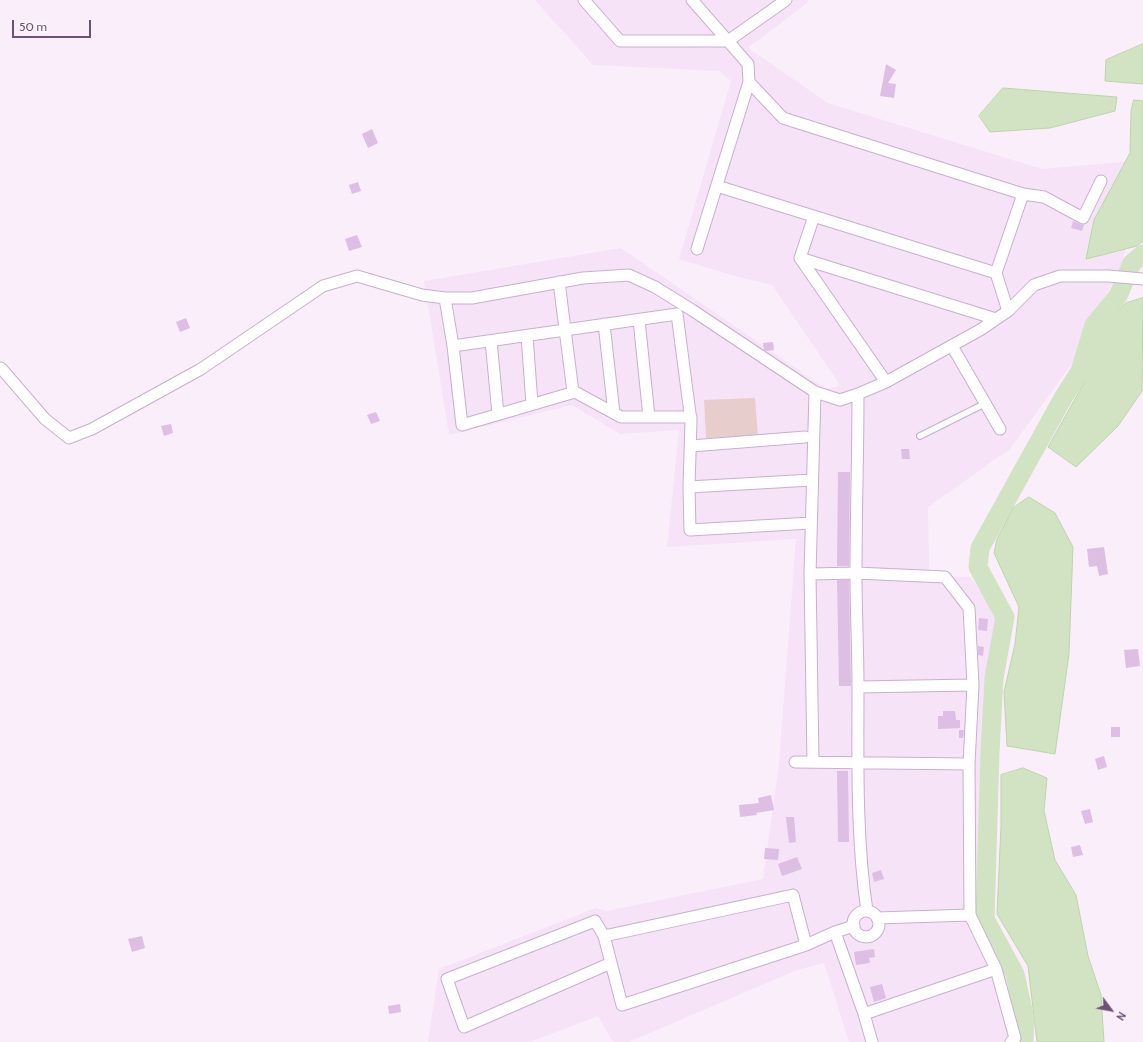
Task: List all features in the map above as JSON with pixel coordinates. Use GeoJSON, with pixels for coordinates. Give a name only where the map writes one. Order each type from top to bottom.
{"type":"FeatureCollection","features":[{"type":"Feature","properties":{"kind":"street"},"geometry":{"type":"LineString","coordinates":[[584,0],[620,41],[728,41],[786,0]]}},
{"type":"Feature","properties":{"kind":"street"},"geometry":{"type":"LineString","coordinates":[[692,0],[748,64],[749,82],[697,249]]}},
{"type":"Feature","properties":{"kind":"street"},"geometry":{"type":"LineString","coordinates":[[749,82],[783,118],[1023,194],[1044,197],[1083,218],[1101,181]]}},
{"type":"Feature","properties":{"kind":"street"},"geometry":{"type":"LineString","coordinates":[[717,186],[996,273]]}},
{"type":"Feature","properties":{"kind":"street"},"geometry":{"type":"LineString","coordinates":[[1008,311],[996,273],[1023,194]]}},
{"type":"Feature","properties":{"kind":"street"},"geometry":{"type":"LineString","coordinates":[[800,258],[814,216]]}},
{"type":"Feature","properties":{"kind":"street"},"geometry":{"type":"LineString","coordinates":[[800,258],[996,319]]}},
{"type":"Feature","properties":{"kind":"street"},"geometry":{"type":"LineString","coordinates":[[800,258],[886,382]]}},
{"type":"Feature","properties":{"kind":"street"},"geometry":{"type":"LineString","coordinates":[[0,364],[45,419],[69,438],[92,429],[201,369],[324,286],[357,276],[422,295],[445,298],[472,298],[583,278],[629,275],[654,287],[692,310],[815,392],[840,400],[886,382],[980,330],[1008,311],[1034,285],[1060,276],[1141,279]]}},
{"type":"Feature","properties":{"kind":"street"},"geometry":{"type":"LineString","coordinates":[[559,282],[566,330],[572,392]]}},
{"type":"Feature","properties":{"kind":"street"},"geometry":{"type":"LineString","coordinates":[[445,298],[453,346],[462,425],[572,392],[575,392],[621,417],[691,416]]}},
{"type":"Feature","properties":{"kind":"street"},"geometry":{"type":"LineString","coordinates":[[453,346],[677,314],[691,416],[690,530],[811,523]]}},
{"type":"Feature","properties":{"kind":"street"},"geometry":{"type":"LineString","coordinates":[[639,320],[649,417]]}},
{"type":"Feature","properties":{"kind":"street"},"geometry":{"type":"LineString","coordinates":[[604,324],[614,413]]}},
{"type":"Feature","properties":{"kind":"street"},"geometry":{"type":"LineString","coordinates":[[527,336],[532,404]]}},
{"type":"Feature","properties":{"kind":"street"},"geometry":{"type":"LineString","coordinates":[[491,341],[498,414]]}},
{"type":"Feature","properties":{"kind":"street"},"geometry":{"type":"LineString","coordinates":[[952,346],[1000,430]]}},
{"type":"Feature","properties":{"kind":"street"},"geometry":{"type":"LineString","coordinates":[[813,761],[810,574],[815,392]]}},
{"type":"Feature","properties":{"kind":"street"},"geometry":{"type":"LineString","coordinates":[[858,394],[856,573],[859,840],[867,911]]}},
{"type":"Feature","properties":{"kind":"street"},"geometry":{"type":"LineString","coordinates":[[691,446],[805,437]]}},
{"type":"Feature","properties":{"kind":"street"},"geometry":{"type":"LineString","coordinates":[[690,487],[812,480]]}},
{"type":"Feature","properties":{"kind":"street"},"geometry":{"type":"LineString","coordinates":[[810,574],[856,573],[945,577],[969,608],[973,685],[969,764],[970,915],[996,970],[1015,1038],[1011,1042]]}},
{"type":"Feature","properties":{"kind":"street"},"geometry":{"type":"LineString","coordinates":[[858,687],[973,685]]}},
{"type":"Feature","properties":{"kind":"street"},"geometry":{"type":"LineString","coordinates":[[795,762],[813,761],[969,764]]}},
{"type":"Feature","properties":{"kind":"street"},"geometry":{"type":"LineString","coordinates":[[604,936],[793,895],[806,945]]}},
{"type":"Feature","properties":{"kind":"street"},"geometry":{"type":"LineString","coordinates":[[867,911],[871,912],[877,918],[877,930],[870,936],[858,933],[854,926],[854,921],[858,914],[867,911]]}},
{"type":"Feature","properties":{"kind":"street"},"geometry":{"type":"LineString","coordinates":[[877,918],[970,915]]}},
{"type":"Feature","properties":{"kind":"street"},"geometry":{"type":"LineString","coordinates":[[611,963],[464,1026],[447,979],[595,921],[604,936],[622,1005],[806,945],[835,932],[854,926]]}},
{"type":"Feature","properties":{"kind":"street"},"geometry":{"type":"LineString","coordinates":[[835,932],[864,1014],[872,1042]]}},
{"type":"Feature","properties":{"kind":"street"},"geometry":{"type":"LineString","coordinates":[[864,1014],[996,970]]}},
{"type":"Feature","properties":{"kind":"lane"},"geometry":{"type":"LineString","coordinates":[[920,436],[984,404]]}},
{"type":"Feature","properties":{"kind":"shaded area"},"geometry":{"type":"Polygon","coordinates":[[[535,0],[808,0],[807,3],[748,48],[828,103],[1042,169],[1143,160],[1143,191],[1121,266],[1074,361],[1010,449],[928,507],[929,576],[970,577],[998,614],[978,899],[981,921],[1008,969],[1019,1027],[1019,1042],[849,1042],[824,963],[797,970],[629,1042],[613,1042],[598,1016],[530,1042],[428,1042],[439,969],[596,908],[606,911],[763,879],[779,764],[796,539],[667,547],[679,430],[620,434],[572,405],[449,435],[424,281],[621,248],[826,389],[840,385],[772,285],[738,277],[679,259],[731,81],[719,71],[593,65],[535,0]]]}},
{"type":"Feature","properties":{"kind":"shaded area"},"geometry":{"type":"Polygon","coordinates":[[[1143,44],[1143,84],[1105,81],[1106,60],[1143,44]]]}},
{"type":"Feature","properties":{"kind":"shaded area"},"geometry":{"type":"Polygon","coordinates":[[[1003,88],[1117,97],[1115,111],[1050,128],[990,132],[979,116],[1003,88]]]}},
{"type":"Feature","properties":{"kind":"shaded area"},"geometry":{"type":"Polygon","coordinates":[[[1134,100],[1143,101],[1143,241],[1137,246],[1086,259],[1094,220],[1130,153],[1131,111],[1134,100]]]}},
{"type":"Feature","properties":{"kind":"shaded area"},"geometry":{"type":"Polygon","coordinates":[[[1143,298],[1142,391],[1118,426],[1076,467],[1048,447],[1084,383],[1103,324],[1126,303],[1143,298]]]}},
{"type":"Feature","properties":{"kind":"shaded area"},"geometry":{"type":"Polygon","coordinates":[[[755,398],[758,437],[706,438],[704,400],[755,398]]]}},
{"type":"Feature","properties":{"kind":"shaded area"},"geometry":{"type":"Polygon","coordinates":[[[1029,497],[1055,513],[1073,547],[1069,654],[1055,754],[1007,746],[1004,692],[1015,644],[1019,607],[994,553],[997,539],[1013,508],[1029,497]]]}},
{"type":"Feature","properties":{"kind":"shaded area"},"geometry":{"type":"Polygon","coordinates":[[[1023,768],[1047,778],[1044,811],[1055,860],[1076,895],[1088,956],[1101,995],[1104,1042],[1037,1042],[1028,966],[997,914],[1001,826],[1001,775],[1023,768]]]}},
{"type":"Feature","properties":{"kind":"building"},"geometry":{"type":"Polygon","coordinates":[[[886,64],[896,70],[888,83],[896,84],[894,98],[880,96],[886,64]]]}},
{"type":"Feature","properties":{"kind":"building"},"geometry":{"type":"Polygon","coordinates":[[[372,129],[378,143],[368,148],[362,134],[372,129]]]}},
{"type":"Feature","properties":{"kind":"building"},"geometry":{"type":"Polygon","coordinates":[[[358,182],[361,191],[352,194],[349,185],[358,182]]]}},
{"type":"Feature","properties":{"kind":"building"},"geometry":{"type":"Polygon","coordinates":[[[1073,221],[1084,225],[1082,231],[1071,228],[1073,221]]]}},
{"type":"Feature","properties":{"kind":"building"},"geometry":{"type":"Polygon","coordinates":[[[357,235],[362,247],[349,251],[345,239],[357,235]]]}},
{"type":"Feature","properties":{"kind":"building"},"geometry":{"type":"Polygon","coordinates":[[[186,318],[190,328],[180,332],[176,322],[186,318]]]}},
{"type":"Feature","properties":{"kind":"building"},"geometry":{"type":"Polygon","coordinates":[[[773,342],[774,350],[764,350],[763,343],[773,342]]]}},
{"type":"Feature","properties":{"kind":"building"},"geometry":{"type":"Polygon","coordinates":[[[376,412],[380,421],[371,424],[367,415],[376,412]]]}},
{"type":"Feature","properties":{"kind":"building"},"geometry":{"type":"Polygon","coordinates":[[[171,424],[173,433],[164,436],[161,426],[171,424]]]}},
{"type":"Feature","properties":{"kind":"building"},"geometry":{"type":"Polygon","coordinates":[[[901,449],[909,449],[910,459],[902,459],[901,449]]]}},
{"type":"Feature","properties":{"kind":"building"},"geometry":{"type":"Polygon","coordinates":[[[838,472],[850,472],[849,566],[837,566],[838,472]]]}},
{"type":"Feature","properties":{"kind":"building"},"geometry":{"type":"Polygon","coordinates":[[[1104,547],[1108,574],[1099,576],[1097,566],[1089,567],[1087,549],[1104,547]]]}},
{"type":"Feature","properties":{"kind":"building"},"geometry":{"type":"Polygon","coordinates":[[[837,580],[849,580],[851,686],[839,686],[837,580]]]}},
{"type":"Feature","properties":{"kind":"building"},"geometry":{"type":"Polygon","coordinates":[[[979,618],[988,619],[987,631],[978,630],[979,618]]]}},
{"type":"Feature","properties":{"kind":"building"},"geometry":{"type":"Polygon","coordinates":[[[978,646],[984,647],[983,656],[978,655],[978,646]]]}},
{"type":"Feature","properties":{"kind":"building"},"geometry":{"type":"Polygon","coordinates":[[[1138,649],[1140,666],[1126,668],[1124,650],[1138,649]]]}},
{"type":"Feature","properties":{"kind":"building"},"geometry":{"type":"Polygon","coordinates":[[[943,711],[955,711],[956,720],[960,720],[960,728],[938,729],[938,716],[943,716],[943,711]]]}},
{"type":"Feature","properties":{"kind":"building"},"geometry":{"type":"Polygon","coordinates":[[[1111,727],[1120,727],[1120,737],[1111,737],[1111,727]]]}},
{"type":"Feature","properties":{"kind":"building"},"geometry":{"type":"Polygon","coordinates":[[[959,730],[964,730],[963,738],[959,738],[959,730]]]}},
{"type":"Feature","properties":{"kind":"building"},"geometry":{"type":"Polygon","coordinates":[[[1104,756],[1107,767],[1098,770],[1095,759],[1104,756]]]}},
{"type":"Feature","properties":{"kind":"building"},"geometry":{"type":"Polygon","coordinates":[[[837,771],[848,771],[849,842],[838,842],[837,771]]]}},
{"type":"Feature","properties":{"kind":"building"},"geometry":{"type":"Polygon","coordinates":[[[771,795],[774,810],[756,813],[757,815],[740,817],[739,805],[759,803],[758,798],[771,795]]]}},
{"type":"Feature","properties":{"kind":"building"},"geometry":{"type":"Polygon","coordinates":[[[1090,809],[1093,822],[1085,824],[1081,811],[1090,809]]]}},
{"type":"Feature","properties":{"kind":"building"},"geometry":{"type":"Polygon","coordinates":[[[786,817],[794,817],[796,842],[789,843],[786,817]]]}},
{"type":"Feature","properties":{"kind":"building"},"geometry":{"type":"Polygon","coordinates":[[[1080,845],[1083,855],[1073,857],[1071,847],[1080,845]]]}},
{"type":"Feature","properties":{"kind":"building"},"geometry":{"type":"Polygon","coordinates":[[[765,848],[779,849],[778,860],[764,859],[765,848]]]}},
{"type":"Feature","properties":{"kind":"building"},"geometry":{"type":"Polygon","coordinates":[[[797,857],[802,869],[782,876],[778,864],[797,857]]]}},
{"type":"Feature","properties":{"kind":"building"},"geometry":{"type":"Polygon","coordinates":[[[881,870],[884,879],[874,882],[872,873],[881,870]]]}},
{"type":"Feature","properties":{"kind":"building"},"geometry":{"type":"Polygon","coordinates":[[[142,936],[145,948],[132,952],[128,939],[142,936]]]}},
{"type":"Feature","properties":{"kind":"building"},"geometry":{"type":"Polygon","coordinates":[[[874,949],[875,957],[869,958],[870,963],[856,965],[854,952],[874,949]]]}},
{"type":"Feature","properties":{"kind":"building"},"geometry":{"type":"Polygon","coordinates":[[[882,984],[886,998],[874,1002],[870,987],[882,984]]]}},
{"type":"Feature","properties":{"kind":"building"},"geometry":{"type":"Polygon","coordinates":[[[400,1004],[401,1012],[389,1014],[388,1006],[400,1004]]]}},
{"type":"Feature","properties":{"kind":"waterway"},"geometry":{"type":"LineString","coordinates":[[1024,1042],[1025,1019],[1015,974],[985,919],[990,752],[994,678],[1005,617],[978,567],[980,548],[1063,398],[1080,371],[1094,325],[1118,296],[1132,263],[1143,254]]}}]}
